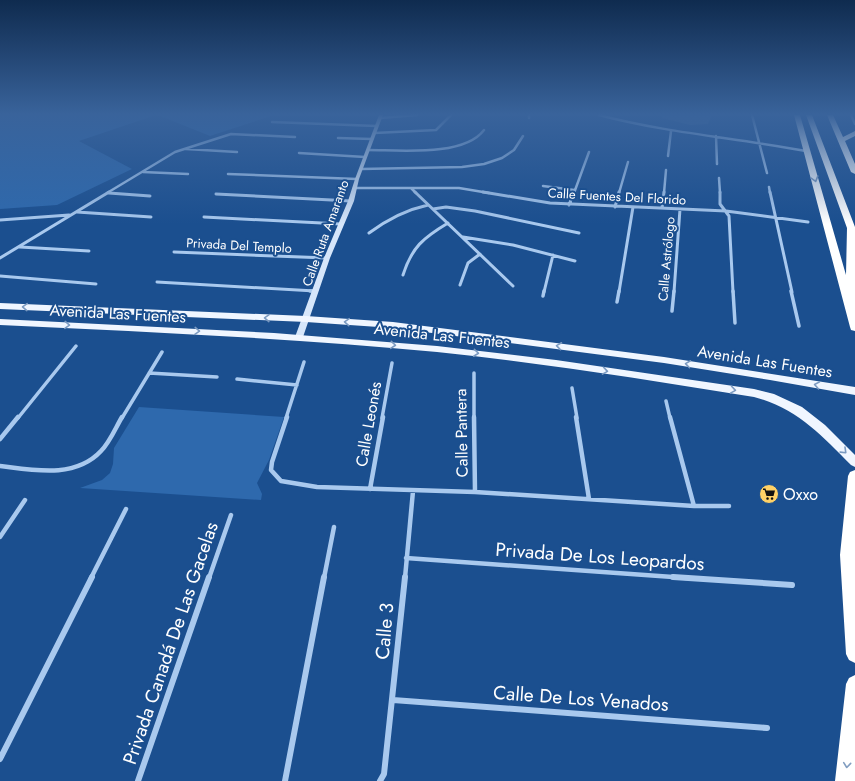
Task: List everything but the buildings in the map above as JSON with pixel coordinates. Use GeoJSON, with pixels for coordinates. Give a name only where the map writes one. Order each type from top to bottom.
{"type":"FeatureCollection","features":[{"type":"Feature","properties":{"kind":"highway"},"geometry":{"type":"LineString","coordinates":[[806,151],[855,327]]}},
{"type":"Feature","properties":{"kind":"highway"},"geometry":{"type":"LineString","coordinates":[[823,151],[855,238]]}},
{"type":"Feature","properties":{"kind":"highway"},"geometry":{"type":"LineString","coordinates":[[846,151],[855,172]]}},
{"type":"Feature","properties":{"kind":"highway"},"geometry":{"type":"LineString","coordinates":[[851,226],[852,316]]}},
{"type":"Feature","properties":{"kind":"highway"},"geometry":{"type":"LineString","coordinates":[[855,476],[848,555],[855,654]]}},
{"type":"Feature","properties":{"kind":"highway"},"geometry":{"type":"LineString","coordinates":[[845,781],[855,684]]}},
{"type":"Feature","properties":{"kind":"main road","name":"Calle Ruta Amaranto"},"geometry":{"type":"LineString","coordinates":[[299,337],[327,258],[351,201],[354,188],[367,151]]}},
{"type":"Feature","properties":{"kind":"main road","name":"Avenida Las Fuentes"},"geometry":{"type":"LineString","coordinates":[[0,306],[306,319],[394,325],[523,341],[766,375],[855,392]]}},
{"type":"Feature","properties":{"kind":"main road","name":"Avenida Las Fuentes"},"geometry":{"type":"LineString","coordinates":[[0,322],[299,337],[510,356],[770,396],[795,407],[805,414],[855,462]]}},
{"type":"Feature","properties":{"kind":"street"},"geometry":{"type":"LineString","coordinates":[[0,258],[179,151]]}},
{"type":"Feature","properties":{"kind":"street"},"geometry":{"type":"LineString","coordinates":[[227,151],[237,152]]}},
{"type":"Feature","properties":{"kind":"street"},"geometry":{"type":"LineString","coordinates":[[361,169],[462,167],[484,164],[502,158],[512,151]]}},
{"type":"Feature","properties":{"kind":"street"},"geometry":{"type":"LineString","coordinates":[[668,156],[669,151]]}},
{"type":"Feature","properties":{"kind":"street"},"geometry":{"type":"LineString","coordinates":[[717,151],[718,164]]}},
{"type":"Feature","properties":{"kind":"street"},"geometry":{"type":"LineString","coordinates":[[761,151],[767,173]]}},
{"type":"Feature","properties":{"kind":"street"},"geometry":{"type":"LineString","coordinates":[[569,205],[588,152]]}},
{"type":"Feature","properties":{"kind":"street"},"geometry":{"type":"LineString","coordinates":[[299,153],[365,157]]}},
{"type":"Feature","properties":{"kind":"street"},"geometry":{"type":"LineString","coordinates":[[615,207],[628,162]]}},
{"type":"Feature","properties":{"kind":"street"},"geometry":{"type":"LineString","coordinates":[[662,208],[666,170]]}},
{"type":"Feature","properties":{"kind":"street"},"geometry":{"type":"LineString","coordinates":[[143,172],[188,174]]}},
{"type":"Feature","properties":{"kind":"street"},"geometry":{"type":"LineString","coordinates":[[228,174],[357,179]]}},
{"type":"Feature","properties":{"kind":"street"},"geometry":{"type":"LineString","coordinates":[[719,178],[720,204],[729,216],[735,323]]}},
{"type":"Feature","properties":{"kind":"street"},"geometry":{"type":"LineString","coordinates":[[543,186],[574,190]]}},
{"type":"Feature","properties":{"kind":"street"},"geometry":{"type":"LineString","coordinates":[[768,187],[799,326]]}},
{"type":"Feature","properties":{"kind":"street","name":"Calle Fuentes Del Florido"},"geometry":{"type":"LineString","coordinates":[[354,188],[459,188],[569,205],[726,211],[775,216],[808,222]]}},
{"type":"Feature","properties":{"kind":"street"},"geometry":{"type":"LineString","coordinates":[[411,188],[513,286]]}},
{"type":"Feature","properties":{"kind":"street"},"geometry":{"type":"LineString","coordinates":[[109,193],[150,196]]}},
{"type":"Feature","properties":{"kind":"street"},"geometry":{"type":"LineString","coordinates":[[216,194],[351,201]]}},
{"type":"Feature","properties":{"kind":"street"},"geometry":{"type":"LineString","coordinates":[[369,233],[398,212],[408,208],[428,205]]}},
{"type":"Feature","properties":{"kind":"street"},"geometry":{"type":"LineString","coordinates":[[433,209],[446,207],[475,211],[579,233]]}},
{"type":"Feature","properties":{"kind":"street"},"geometry":{"type":"LineString","coordinates":[[617,302],[633,207]]}},
{"type":"Feature","properties":{"kind":"street","name":"Calle Astrólogo"},"geometry":{"type":"LineString","coordinates":[[672,311],[680,209]]}},
{"type":"Feature","properties":{"kind":"street"},"geometry":{"type":"LineString","coordinates":[[76,212],[151,217]]}},
{"type":"Feature","properties":{"kind":"street"},"geometry":{"type":"LineString","coordinates":[[0,220],[71,215]]}},
{"type":"Feature","properties":{"kind":"street"},"geometry":{"type":"LineString","coordinates":[[204,217],[341,224]]}},
{"type":"Feature","properties":{"kind":"street"},"geometry":{"type":"LineString","coordinates":[[403,275],[413,248],[432,232],[448,223]]}},
{"type":"Feature","properties":{"kind":"street"},"geometry":{"type":"LineString","coordinates":[[463,237],[513,246],[575,261]]}},
{"type":"Feature","properties":{"kind":"street"},"geometry":{"type":"LineString","coordinates":[[19,247],[89,251]]}},
{"type":"Feature","properties":{"kind":"street","name":"Privada Del Templo"},"geometry":{"type":"LineString","coordinates":[[174,252],[327,258]]}},
{"type":"Feature","properties":{"kind":"street"},"geometry":{"type":"LineString","coordinates":[[460,285],[468,263],[480,254]]}},
{"type":"Feature","properties":{"kind":"street"},"geometry":{"type":"LineString","coordinates":[[543,296],[553,255]]}},
{"type":"Feature","properties":{"kind":"street"},"geometry":{"type":"LineString","coordinates":[[0,276],[96,284]]}},
{"type":"Feature","properties":{"kind":"street"},"geometry":{"type":"LineString","coordinates":[[157,282],[315,291]]}},
{"type":"Feature","properties":{"kind":"street"},"geometry":{"type":"LineString","coordinates":[[0,439],[76,346]]}},
{"type":"Feature","properties":{"kind":"street"},"geometry":{"type":"LineString","coordinates":[[0,466],[62,471],[84,464],[101,451],[162,352]]}},
{"type":"Feature","properties":{"kind":"street"},"geometry":{"type":"LineString","coordinates":[[304,362],[272,462],[271,470],[281,481],[317,487],[475,492],[694,506],[729,506]]}},
{"type":"Feature","properties":{"kind":"street","name":"Calle Leonés"},"geometry":{"type":"LineString","coordinates":[[370,489],[392,363]]}},
{"type":"Feature","properties":{"kind":"street"},"geometry":{"type":"LineString","coordinates":[[149,373],[217,377]]}},
{"type":"Feature","properties":{"kind":"street","name":"Calle Pantera"},"geometry":{"type":"LineString","coordinates":[[474,373],[475,492]]}},
{"type":"Feature","properties":{"kind":"street"},"geometry":{"type":"LineString","coordinates":[[237,379],[297,385]]}},
{"type":"Feature","properties":{"kind":"street"},"geometry":{"type":"LineString","coordinates":[[572,388],[589,499]]}},
{"type":"Feature","properties":{"kind":"street"},"geometry":{"type":"LineString","coordinates":[[666,401],[694,506]]}},
{"type":"Feature","properties":{"kind":"street","name":"Calle 3"},"geometry":{"type":"LineString","coordinates":[[380,781],[384,774],[393,700],[413,491]]}},
{"type":"Feature","properties":{"kind":"street"},"geometry":{"type":"LineString","coordinates":[[0,537],[25,500]]}},
{"type":"Feature","properties":{"kind":"street"},"geometry":{"type":"LineString","coordinates":[[0,759],[126,508]]}},
{"type":"Feature","properties":{"kind":"street","name":"Privada Canadá De Las Gacelas"},"geometry":{"type":"LineString","coordinates":[[138,781],[231,515]]}},
{"type":"Feature","properties":{"kind":"street"},"geometry":{"type":"LineString","coordinates":[[285,781],[334,527]]}},
{"type":"Feature","properties":{"kind":"street","name":"Privada De Los Leopardos"},"geometry":{"type":"LineString","coordinates":[[406,558],[792,584]]}},
{"type":"Feature","properties":{"kind":"street","name":"Calle De Los Venados"},"geometry":{"type":"LineString","coordinates":[[393,700],[767,728]]}},
{"type":"Feature","properties":{"kind":"shaded area"},"geometry":{"type":"Polygon","coordinates":[[[0,151],[99,151],[132,169],[57,205],[0,209],[0,151]]]}},
{"type":"Feature","properties":{"kind":"shaded area"},"geometry":{"type":"Polygon","coordinates":[[[139,407],[284,417],[269,460],[257,483],[262,494],[261,500],[80,488],[102,480],[110,473],[113,464],[114,448],[139,407]]]}},
{"type":"Feature","properties":{"kind":"place","name":"Oxxo"},"geometry":{"type":"Point","coordinates":[769,494]}}]}
